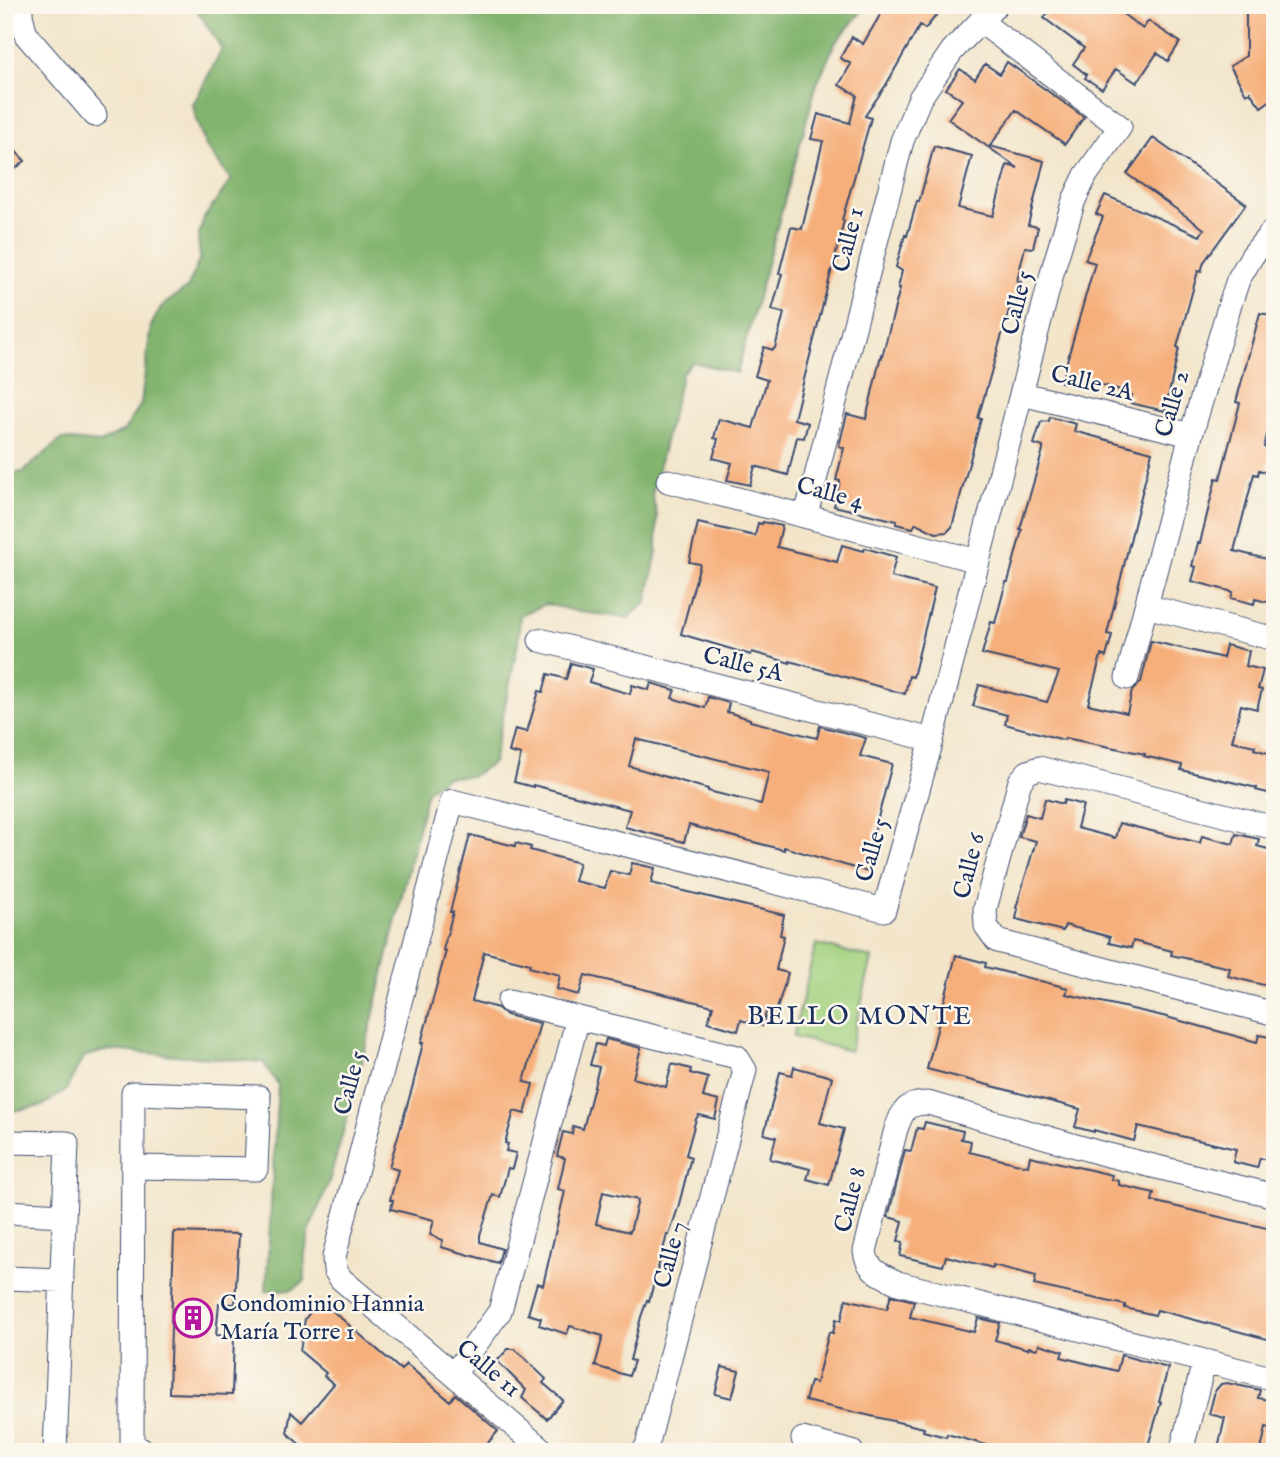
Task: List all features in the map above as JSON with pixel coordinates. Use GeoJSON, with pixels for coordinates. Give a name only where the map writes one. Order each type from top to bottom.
{"type":"FeatureCollection","features":[{"type":"Feature","properties":{"kind":"street"},"geometry":{"type":"LineString","coordinates":[[21,5],[26,34],[95,115]]}},
{"type":"Feature","properties":{"kind":"street","name":"Calle 5"},"geometry":{"type":"LineString","coordinates":[[335,1270],[337,1243],[452,801],[884,910],[932,740],[1054,266],[1074,200],[1086,175],[1120,127],[988,13]]}},
{"type":"Feature","properties":{"kind":"street","name":"Calle 1"},"geometry":{"type":"LineString","coordinates":[[806,514],[902,141],[920,98],[952,51],[988,13]]}},
{"type":"Feature","properties":{"kind":"street","name":"Calle 2"},"geometry":{"type":"LineString","coordinates":[[1127,677],[1191,435],[1238,280],[1252,256],[1275,228]]}},
{"type":"Feature","properties":{"kind":"street","name":"Calle 2A"},"geometry":{"type":"LineString","coordinates":[[1022,394],[1191,435]]}},
{"type":"Feature","properties":{"kind":"street","name":"Calle 4"},"geometry":{"type":"LineString","coordinates":[[668,481],[806,514],[978,561]]}},
{"type":"Feature","properties":{"kind":"street"},"geometry":{"type":"LineString","coordinates":[[1146,606],[1275,639]]}},
{"type":"Feature","properties":{"kind":"street","name":"Calle 5A"},"geometry":{"type":"LineString","coordinates":[[540,640],[932,740]]}},
{"type":"Feature","properties":{"kind":"street","name":"Calle 6"},"geometry":{"type":"LineString","coordinates":[[1275,828],[1039,768],[1028,772],[1020,781],[985,909],[986,926],[997,941],[1275,1014]]}},
{"type":"Feature","properties":{"kind":"street"},"geometry":{"type":"LineString","coordinates":[[454,1374],[500,1311],[578,1018],[509,1001]]}},
{"type":"Feature","properties":{"kind":"street","name":"Calle 7"},"geometry":{"type":"LineString","coordinates":[[578,1018],[737,1057],[745,1070],[648,1450]]}},
{"type":"Feature","properties":{"kind":"street"},"geometry":{"type":"LineString","coordinates":[[133,1167],[256,1169],[259,1097],[134,1093],[133,1167],[132,1445],[146,1452]]}},
{"type":"Feature","properties":{"kind":"street","name":"Calle 8"},"geometry":{"type":"LineString","coordinates":[[1275,1196],[1100,1153],[928,1103],[913,1104],[903,1111],[896,1129],[865,1251],[866,1262],[876,1273],[898,1283],[1275,1379]]}},
{"type":"Feature","properties":{"kind":"street"},"geometry":{"type":"LineString","coordinates":[[5,1142],[67,1143],[55,1452]]}},
{"type":"Feature","properties":{"kind":"street"},"geometry":{"type":"LineString","coordinates":[[5,1212],[64,1215]]}},
{"type":"Feature","properties":{"kind":"street","name":"Calle 11"},"geometry":{"type":"LineString","coordinates":[[335,1270],[341,1279],[545,1452]]}},
{"type":"Feature","properties":{"kind":"street"},"geometry":{"type":"LineString","coordinates":[[5,1278],[62,1280]]}},
{"type":"Feature","properties":{"kind":"street"},"geometry":{"type":"LineString","coordinates":[[1181,1452],[1204,1362]]}},
{"type":"Feature","properties":{"kind":"street"},"geometry":{"type":"LineString","coordinates":[[803,1439],[852,1452]]}},
{"type":"Feature","properties":{"kind":"green space"},"geometry":{"type":"Polygon","coordinates":[[[194,5],[867,5],[835,43],[816,86],[737,373],[692,362],[682,373],[652,494],[657,515],[657,551],[647,602],[628,618],[580,612],[546,604],[520,615],[518,643],[493,763],[472,776],[445,777],[427,791],[356,1087],[328,1185],[310,1228],[305,1253],[305,1281],[292,1290],[266,1291],[278,1085],[263,1062],[109,1050],[83,1057],[66,1090],[42,1106],[5,1112],[5,475],[23,472],[62,439],[100,443],[124,431],[141,404],[151,326],[161,307],[188,287],[200,258],[198,238],[204,218],[231,180],[206,146],[196,120],[193,105],[222,49],[194,5]]]}},
{"type":"Feature","properties":{"kind":"green space"},"geometry":{"type":"Polygon","coordinates":[[[816,944],[872,958],[850,1051],[793,1037],[816,944]]]}},
{"type":"Feature","properties":{"kind":"building"},"geometry":{"type":"Polygon","coordinates":[[[886,5],[945,5],[925,29],[920,25],[865,116],[871,118],[842,220],[844,221],[794,419],[808,423],[804,438],[797,437],[788,475],[755,466],[750,485],[727,480],[732,463],[713,458],[718,439],[714,438],[719,419],[753,428],[767,380],[755,376],[764,347],[773,350],[775,348],[784,313],[772,310],[782,274],[779,273],[791,227],[802,229],[823,141],[811,139],[818,114],[850,123],[857,95],[839,85],[851,64],[840,58],[852,37],[863,44],[886,5]]]}},
{"type":"Feature","properties":{"kind":"building"},"geometry":{"type":"Polygon","coordinates":[[[1053,5],[1111,5],[1143,29],[1148,21],[1180,42],[1168,61],[1157,53],[1137,83],[1116,69],[1102,89],[1085,78],[1087,75],[1073,64],[1084,48],[1044,18],[1053,5]]]}},
{"type":"Feature","properties":{"kind":"building"},"geometry":{"type":"Polygon","coordinates":[[[1246,5],[1275,5],[1275,97],[1261,107],[1250,92],[1246,94],[1230,66],[1246,56],[1246,5]]]}},
{"type":"Feature","properties":{"kind":"building"},"geometry":{"type":"Polygon","coordinates":[[[1007,62],[1084,117],[1065,144],[1016,110],[990,146],[1044,161],[1028,225],[1038,227],[1033,248],[1025,247],[1017,281],[1021,282],[1014,312],[1009,310],[978,418],[981,419],[952,527],[947,532],[936,533],[916,523],[913,528],[896,524],[897,521],[834,506],[840,481],[836,480],[844,448],[839,446],[847,414],[866,419],[900,288],[902,271],[896,267],[917,201],[919,202],[934,146],[972,156],[958,208],[993,216],[1007,165],[1018,168],[948,119],[962,100],[946,89],[960,69],[975,79],[985,64],[1000,74],[1007,62]]]}},
{"type":"Feature","properties":{"kind":"building"},"geometry":{"type":"Polygon","coordinates":[[[1153,138],[1246,204],[1204,262],[1201,272],[1198,271],[1177,347],[1179,348],[1165,411],[1130,403],[1132,395],[1123,393],[1124,391],[1088,381],[1086,388],[1061,382],[1095,263],[1085,260],[1103,217],[1096,214],[1105,195],[1200,236],[1204,229],[1127,174],[1153,138]]]}},
{"type":"Feature","properties":{"kind":"building"},"geometry":{"type":"Polygon","coordinates":[[[5,140],[25,161],[5,177],[5,140]]]}},
{"type":"Feature","properties":{"kind":"building"},"geometry":{"type":"Polygon","coordinates":[[[1260,313],[1275,316],[1275,394],[1264,447],[1272,449],[1266,472],[1259,470],[1258,475],[1254,474],[1234,551],[1275,561],[1275,604],[1255,599],[1254,604],[1231,598],[1233,592],[1192,581],[1196,567],[1192,566],[1216,478],[1220,479],[1240,403],[1236,402],[1260,313]]]}},
{"type":"Feature","properties":{"kind":"building"},"geometry":{"type":"Polygon","coordinates":[[[1050,417],[1076,424],[1074,431],[1152,452],[1107,634],[1112,635],[1106,657],[1101,655],[1088,704],[1127,713],[1132,691],[1141,682],[1151,641],[1223,658],[1226,645],[1249,651],[1246,666],[1263,670],[1258,689],[1262,690],[1257,709],[1241,705],[1232,741],[1255,746],[1254,749],[1275,755],[1275,795],[1256,790],[1257,788],[1181,770],[1182,765],[1144,756],[1145,754],[1065,738],[1064,740],[1005,724],[1007,715],[973,706],[979,685],[1047,702],[1059,672],[982,654],[991,622],[995,623],[1008,582],[1043,450],[1043,447],[1034,444],[1041,422],[1049,421],[1050,417]]]}},
{"type":"Feature","properties":{"kind":"building"},"geometry":{"type":"Polygon","coordinates":[[[698,523],[755,536],[758,523],[782,526],[777,547],[837,562],[842,545],[864,551],[865,548],[896,557],[891,577],[935,588],[913,677],[909,676],[905,694],[790,661],[752,652],[751,655],[681,634],[700,564],[689,562],[698,523]]]}},
{"type":"Feature","properties":{"kind":"building"},"geometry":{"type":"Polygon","coordinates":[[[571,663],[593,669],[589,682],[630,694],[632,685],[649,690],[651,683],[675,690],[672,698],[705,708],[708,697],[729,703],[727,712],[750,721],[817,738],[820,726],[866,738],[860,756],[892,764],[874,833],[878,834],[868,872],[784,847],[784,850],[689,825],[684,842],[648,833],[625,827],[630,810],[514,782],[521,755],[509,752],[515,729],[527,732],[539,691],[543,692],[548,674],[566,679],[571,663]],[[636,739],[629,766],[708,791],[761,804],[769,772],[636,739]]]}},
{"type":"Feature","properties":{"kind":"building"},"geometry":{"type":"Polygon","coordinates":[[[1045,799],[1063,804],[1064,800],[1083,805],[1077,828],[1115,838],[1119,823],[1200,843],[1202,836],[1233,844],[1236,834],[1259,839],[1257,846],[1275,851],[1275,988],[1228,976],[1230,968],[1171,955],[1172,951],[1133,941],[1131,948],[1109,943],[1110,937],[1065,925],[1063,931],[1016,919],[1016,908],[1036,841],[1019,837],[1026,814],[1040,818],[1045,799]]]}},
{"type":"Feature","properties":{"kind":"building"},"geometry":{"type":"Polygon","coordinates":[[[470,835],[515,846],[516,843],[531,847],[530,850],[579,863],[574,881],[605,888],[610,871],[629,875],[632,863],[655,868],[651,883],[784,915],[780,935],[784,936],[776,970],[788,973],[776,1012],[767,1009],[762,1026],[741,1020],[738,1031],[708,1022],[713,1006],[585,975],[579,995],[557,989],[560,975],[484,952],[472,1001],[498,1008],[506,1015],[540,1023],[524,1082],[533,1084],[525,1114],[514,1111],[505,1143],[508,1144],[506,1151],[516,1153],[512,1169],[508,1168],[500,1197],[493,1195],[480,1235],[480,1242],[502,1249],[498,1263],[441,1247],[443,1240],[430,1235],[434,1220],[391,1209],[393,1200],[390,1200],[398,1170],[389,1167],[413,1085],[421,1043],[446,951],[443,950],[453,912],[450,912],[470,835]]]}},
{"type":"Feature","properties":{"kind":"building"},"geometry":{"type":"Polygon","coordinates":[[[956,955],[986,963],[985,967],[1068,988],[1066,994],[1163,1016],[1257,1042],[1259,1035],[1275,1038],[1275,1162],[1260,1158],[1257,1168],[1233,1162],[1236,1149],[1138,1126],[1134,1141],[1075,1127],[1080,1109],[927,1069],[956,955]]]}},
{"type":"Feature","properties":{"kind":"building"},"geometry":{"type":"Polygon","coordinates":[[[606,1039],[641,1048],[633,1078],[666,1087],[672,1064],[691,1069],[690,1073],[708,1078],[703,1097],[719,1101],[715,1119],[699,1115],[696,1119],[686,1155],[691,1157],[678,1208],[667,1235],[649,1301],[647,1300],[641,1317],[630,1360],[634,1361],[629,1376],[595,1366],[603,1336],[570,1326],[567,1334],[539,1325],[541,1318],[528,1314],[537,1283],[543,1285],[565,1191],[558,1189],[565,1158],[557,1156],[563,1132],[572,1134],[573,1126],[583,1129],[599,1067],[590,1065],[596,1044],[604,1046],[606,1039]],[[603,1192],[596,1224],[630,1232],[638,1200],[603,1192]]]}},
{"type":"Feature","properties":{"kind":"building"},"geometry":{"type":"Polygon","coordinates":[[[794,1067],[832,1077],[820,1123],[844,1129],[829,1185],[807,1179],[810,1169],[770,1159],[776,1137],[764,1134],[780,1072],[792,1075],[794,1067]]]}},
{"type":"Feature","properties":{"kind":"building"},"geometry":{"type":"Polygon","coordinates":[[[925,1122],[963,1131],[961,1139],[971,1141],[969,1152],[1028,1166],[1030,1156],[1112,1175],[1111,1179],[1119,1181],[1119,1185],[1154,1193],[1152,1201],[1275,1230],[1275,1341],[1157,1310],[1155,1315],[1125,1308],[1125,1305],[1034,1285],[1036,1276],[993,1265],[993,1268],[946,1256],[943,1266],[900,1256],[903,1242],[898,1241],[903,1221],[888,1217],[905,1150],[911,1151],[917,1128],[923,1129],[925,1122]]]}},
{"type":"Feature","properties":{"kind":"building","name":"Condominio Hannia María Torre 1"},"geometry":{"type":"Polygon","coordinates":[[[174,1232],[239,1234],[235,1304],[219,1303],[216,1335],[234,1336],[232,1395],[169,1393],[174,1232]]]}},
{"type":"Feature","properties":{"kind":"building"},"geometry":{"type":"Polygon","coordinates":[[[891,1295],[914,1301],[910,1317],[974,1332],[978,1318],[1000,1323],[995,1340],[1028,1349],[1037,1349],[1039,1344],[1063,1351],[1061,1357],[1117,1371],[1121,1355],[1168,1368],[1146,1452],[1011,1452],[947,1434],[946,1437],[923,1431],[924,1428],[805,1401],[810,1382],[816,1383],[829,1332],[833,1333],[836,1319],[841,1321],[846,1299],[887,1309],[891,1295]]]}},
{"type":"Feature","properties":{"kind":"building"},"geometry":{"type":"Polygon","coordinates":[[[320,1300],[401,1370],[406,1364],[450,1401],[455,1394],[498,1431],[480,1452],[308,1452],[287,1433],[291,1412],[302,1422],[334,1384],[324,1376],[326,1373],[300,1351],[305,1319],[320,1300]]]}},
{"type":"Feature","properties":{"kind":"building"},"geometry":{"type":"Polygon","coordinates":[[[508,1349],[515,1349],[546,1379],[543,1383],[563,1400],[547,1419],[522,1398],[526,1390],[497,1361],[508,1349]]]}},
{"type":"Feature","properties":{"kind":"building"},"geometry":{"type":"Polygon","coordinates":[[[722,1367],[739,1371],[732,1398],[715,1394],[722,1367]]]}},
{"type":"Feature","properties":{"kind":"building"},"geometry":{"type":"Polygon","coordinates":[[[1221,1384],[1260,1390],[1258,1398],[1275,1401],[1275,1429],[1266,1427],[1261,1450],[1217,1452],[1225,1418],[1209,1414],[1215,1391],[1221,1384]]]}},
{"type":"Feature","properties":{"kind":"place","name":"Condominio Hannia María Torre 1"},"geometry":{"type":"Point","coordinates":[193,1318]}},
{"type":"Feature","properties":{"kind":"district","name":"BELLO MONTE"},"geometry":{"type":"Point","coordinates":[860,1016]}}]}
